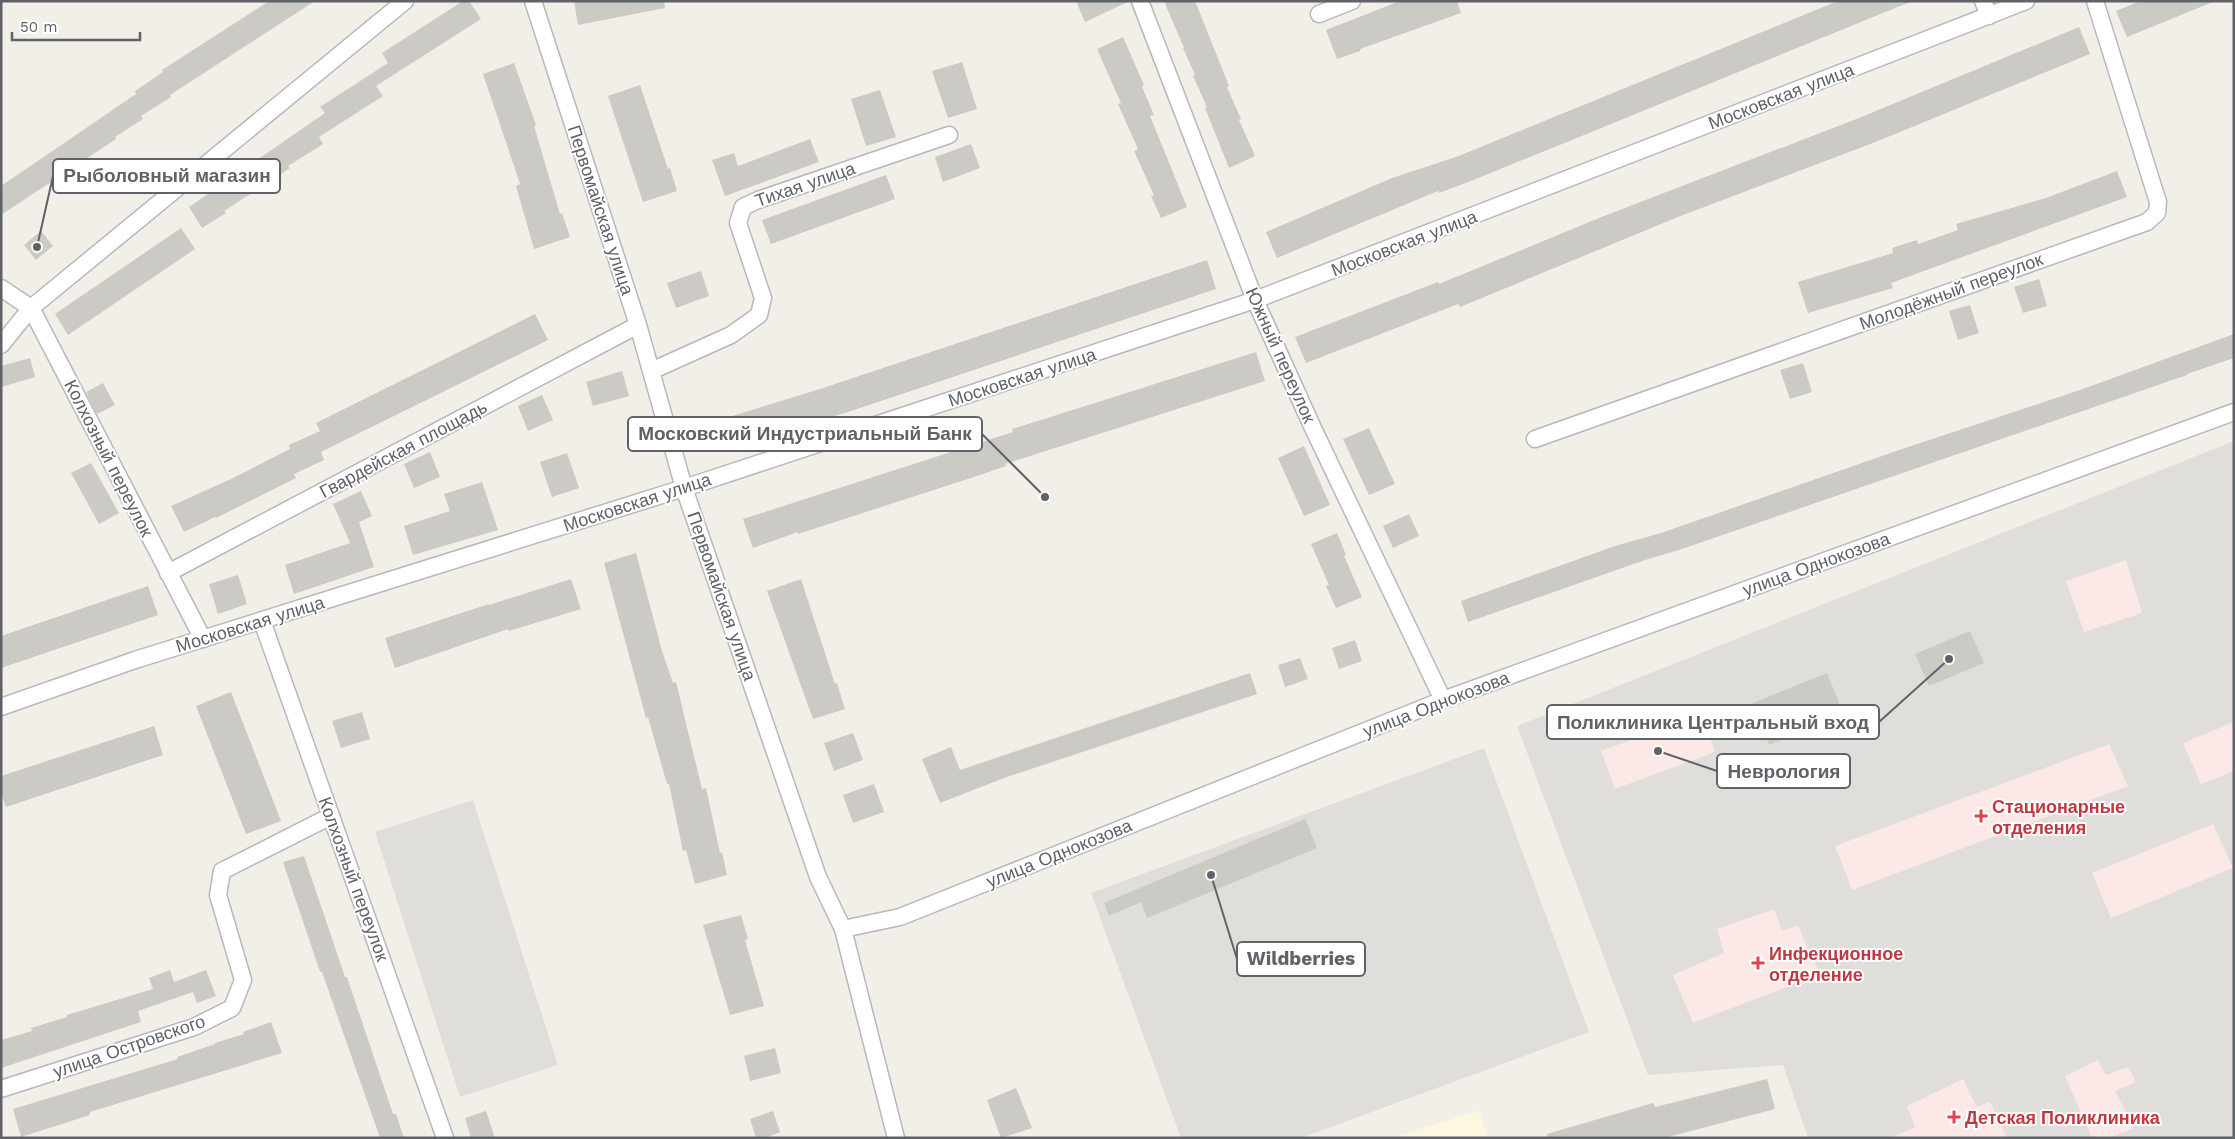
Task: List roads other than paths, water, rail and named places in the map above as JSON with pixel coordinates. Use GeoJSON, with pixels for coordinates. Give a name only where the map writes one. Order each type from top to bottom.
{"type":"FeatureCollection","features":[{"type":"Feature","properties":{"kind":"street"},"geometry":{"type":"LineString","coordinates":[[1,344],[31,308],[405,1]]}},
{"type":"Feature","properties":{"kind":"street","name":"Первомайская улица"},"geometry":{"type":"LineString","coordinates":[[533,1],[638,325],[684,488],[818,877],[843,929]]}},
{"type":"Feature","properties":{"kind":"street","name":"Южный переулок"},"geometry":{"type":"LineString","coordinates":[[1140,1],[1255,300],[1312,426],[1443,700]]}},
{"type":"Feature","properties":{"kind":"street"},"geometry":{"type":"LineString","coordinates":[[1319,14],[1352,1]]}},
{"type":"Feature","properties":{"kind":"street","name":"Московская улица"},"geometry":{"type":"LineString","coordinates":[[1,707],[203,639],[684,488],[1255,300],[1986,9],[2026,1]]}},
{"type":"Feature","properties":{"kind":"street","name":"Молодёжный переулок"},"geometry":{"type":"LineString","coordinates":[[1534,439],[2147,222],[2157,213],[2158,202],[2095,1]]}},
{"type":"Feature","properties":{"kind":"street","name":"Тихая улица"},"geometry":{"type":"LineString","coordinates":[[652,371],[731,335],[759,315],[763,298],[738,223],[743,207],[758,200],[948,135]]}},
{"type":"Feature","properties":{"kind":"street","name":"Колхозный переулок"},"geometry":{"type":"LineString","coordinates":[[1,288],[31,308],[203,639]]}},
{"type":"Feature","properties":{"kind":"street","name":"Гвардейская площадь"},"geometry":{"type":"LineString","coordinates":[[168,572],[638,325]]}},
{"type":"Feature","properties":{"kind":"street","name":"улица Однокозова"},"geometry":{"type":"LineString","coordinates":[[843,929],[900,917],[1443,700],[2234,412]]}},
{"type":"Feature","properties":{"kind":"street","name":"Колхозный переулок"},"geometry":{"type":"LineString","coordinates":[[262,621],[445,1138]]}},
{"type":"Feature","properties":{"kind":"street","name":"улица Островского"},"geometry":{"type":"LineString","coordinates":[[1,1089],[194,1028],[232,1008],[243,980],[218,895],[222,870],[331,816]]}},
{"type":"Feature","properties":{"kind":"street"},"geometry":{"type":"LineString","coordinates":[[843,929],[896,1138]]}},
{"type":"Feature","properties":{"kind":"place","name":"Рыболовный магазин"},"geometry":{"type":"Point","coordinates":[37,247]}},
{"type":"Feature","properties":{"kind":"place","name":"Московский Индустриальный Банк"},"geometry":{"type":"Point","coordinates":[1045,497]}},
{"type":"Feature","properties":{"kind":"place","name":"Поликлиника Центральный вход"},"geometry":{"type":"Point","coordinates":[1949,659]}},
{"type":"Feature","properties":{"kind":"place","name":"Неврология"},"geometry":{"type":"Point","coordinates":[1658,751]}},
{"type":"Feature","properties":{"kind":"place","name":"Стационарные отделения"},"geometry":{"type":"Point","coordinates":[1981,816]}},
{"type":"Feature","properties":{"kind":"place","name":"Wildberries"},"geometry":{"type":"Point","coordinates":[1211,875]}},
{"type":"Feature","properties":{"kind":"place","name":"Инфекционное отделение"},"geometry":{"type":"Point","coordinates":[1758,963]}},
{"type":"Feature","properties":{"kind":"place","name":"Детская Поликлиника"},"geometry":{"type":"Point","coordinates":[1954,1117]}}]}
